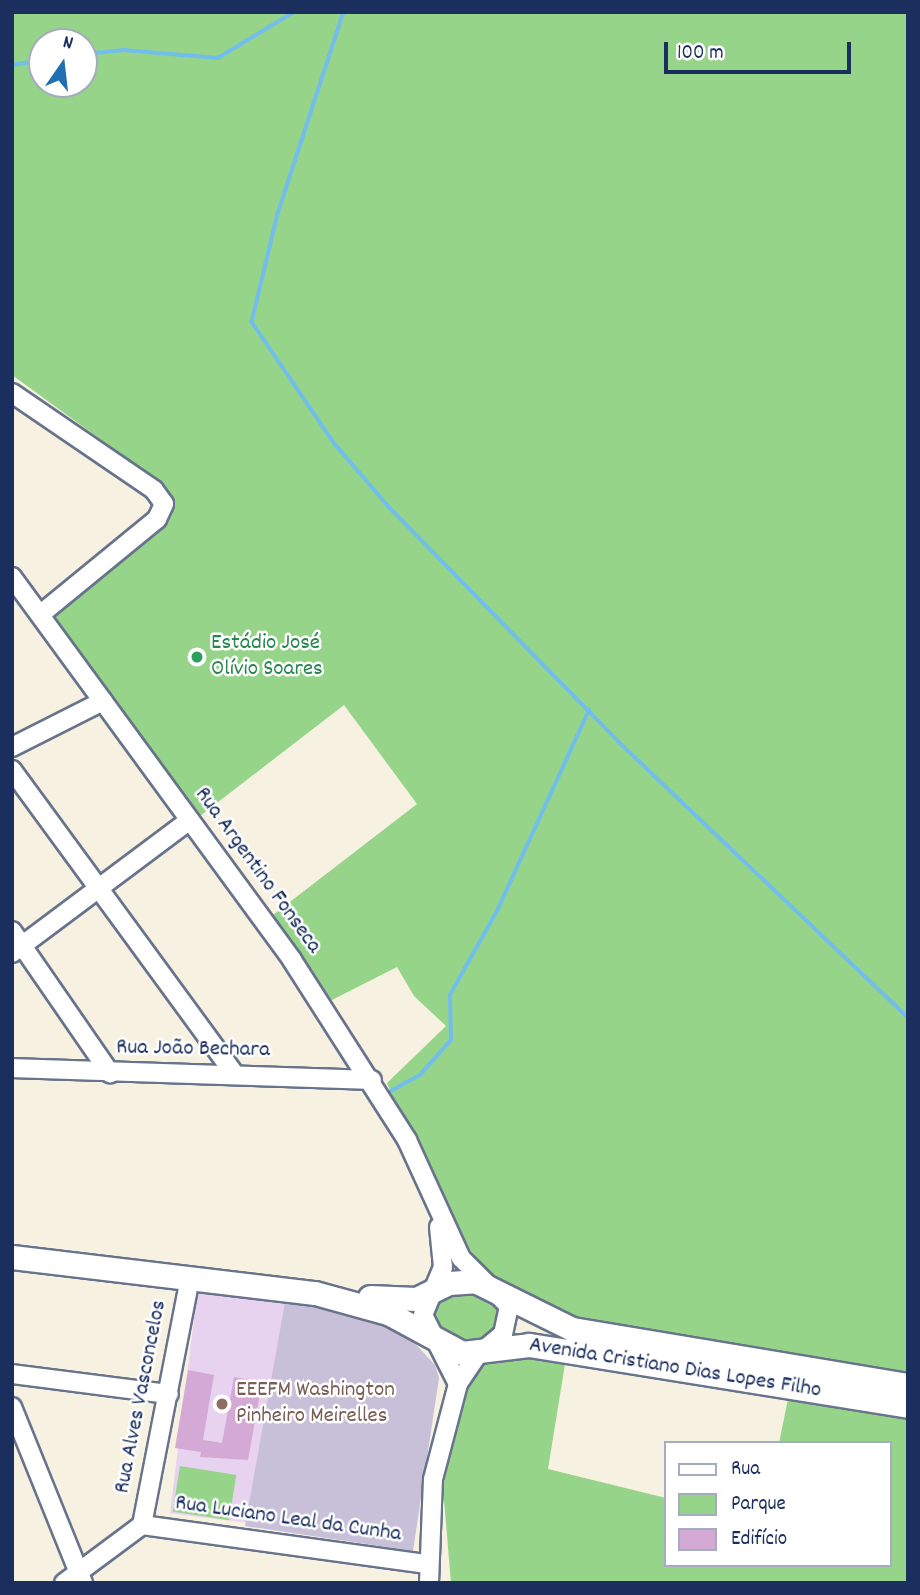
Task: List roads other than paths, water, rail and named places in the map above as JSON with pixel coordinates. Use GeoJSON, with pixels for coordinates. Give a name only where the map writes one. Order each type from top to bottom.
{"type":"FeatureCollection","features":[{"type":"Feature","properties":{"kind":"main road"},"geometry":{"type":"LineString","coordinates":[[12,1257],[315,1293],[425,1297],[458,1281],[491,1284]]}},
{"type":"Feature","properties":{"kind":"main road","name":"Avenida Cristiano Dias Lopes Filho"},"geometry":{"type":"LineString","coordinates":[[491,1284],[537,1317],[572,1329],[908,1385]]}},
{"type":"Feature","properties":{"kind":"main road","name":"Avenida Cristiano Dias Lopes Filho"},"geometry":{"type":"LineString","coordinates":[[315,1293],[388,1313],[454,1351],[529,1345],[908,1406]]}},
{"type":"Feature","properties":{"kind":"street"},"geometry":{"type":"LineString","coordinates":[[12,393],[154,490],[164,504],[157,519],[41,614]]}},
{"type":"Feature","properties":{"kind":"street","name":"Rua Argentino Fonseca"},"geometry":{"type":"LineString","coordinates":[[12,577],[190,820],[372,1080],[461,1258],[491,1284]]}},
{"type":"Feature","properties":{"kind":"street"},"geometry":{"type":"LineString","coordinates":[[12,747],[103,701]]}},
{"type":"Feature","properties":{"kind":"street"},"geometry":{"type":"LineString","coordinates":[[12,770],[95,891],[235,1076]]}},
{"type":"Feature","properties":{"kind":"street"},"geometry":{"type":"LineString","coordinates":[[110,1073],[16,943],[95,891],[190,820]]}},
{"type":"Feature","properties":{"kind":"street","name":"Rua João Bechara"},"geometry":{"type":"LineString","coordinates":[[12,1068],[372,1080]]}},
{"type":"Feature","properties":{"kind":"street"},"geometry":{"type":"LineString","coordinates":[[436,1210],[443,1267],[425,1297],[423,1319],[458,1384]]}},
{"type":"Feature","properties":{"kind":"street","name":"Rua Alves Vasconcelos"},"geometry":{"type":"LineString","coordinates":[[142,1525],[190,1278]]}},
{"type":"Feature","properties":{"kind":"street"},"geometry":{"type":"LineString","coordinates":[[429,1583],[427,1564],[433,1479],[458,1384],[485,1350],[503,1335],[509,1313],[491,1284]]}},
{"type":"Feature","properties":{"kind":"street"},"geometry":{"type":"LineString","coordinates":[[12,1374],[169,1394]]}},
{"type":"Feature","properties":{"kind":"street"},"geometry":{"type":"LineString","coordinates":[[12,1406],[81,1578]]}},
{"type":"Feature","properties":{"kind":"street"},"geometry":{"type":"LineString","coordinates":[[64,1583],[81,1578],[142,1525]]}},
{"type":"Feature","properties":{"kind":"street","name":"Rua Luciano Leal da Cunha"},"geometry":{"type":"LineString","coordinates":[[142,1525],[427,1564]]}},
{"type":"Feature","properties":{"kind":"waterway"},"geometry":{"type":"LineString","coordinates":[[98,53],[124,50],[218,58],[294,12]]}},
{"type":"Feature","properties":{"kind":"waterway"},"geometry":{"type":"LineString","coordinates":[[344,12],[278,214],[252,322],[335,444],[390,508],[619,742],[908,1017]]}},
{"type":"Feature","properties":{"kind":"waterway"},"geometry":{"type":"LineString","coordinates":[[12,65],[28,62]]}},
{"type":"Feature","properties":{"kind":"waterway"},"geometry":{"type":"LineString","coordinates":[[391,1091],[420,1075],[451,1040],[450,995],[497,911],[589,710]]}},
{"type":"Feature","properties":{"kind":"place","name":"Estádio José Olívio Soares"},"geometry":{"type":"Point","coordinates":[197,657]}},
{"type":"Feature","properties":{"kind":"place","name":"EEEFM Washington Pinheiro Meirelles"},"geometry":{"type":"Point","coordinates":[222,1404]}}]}
